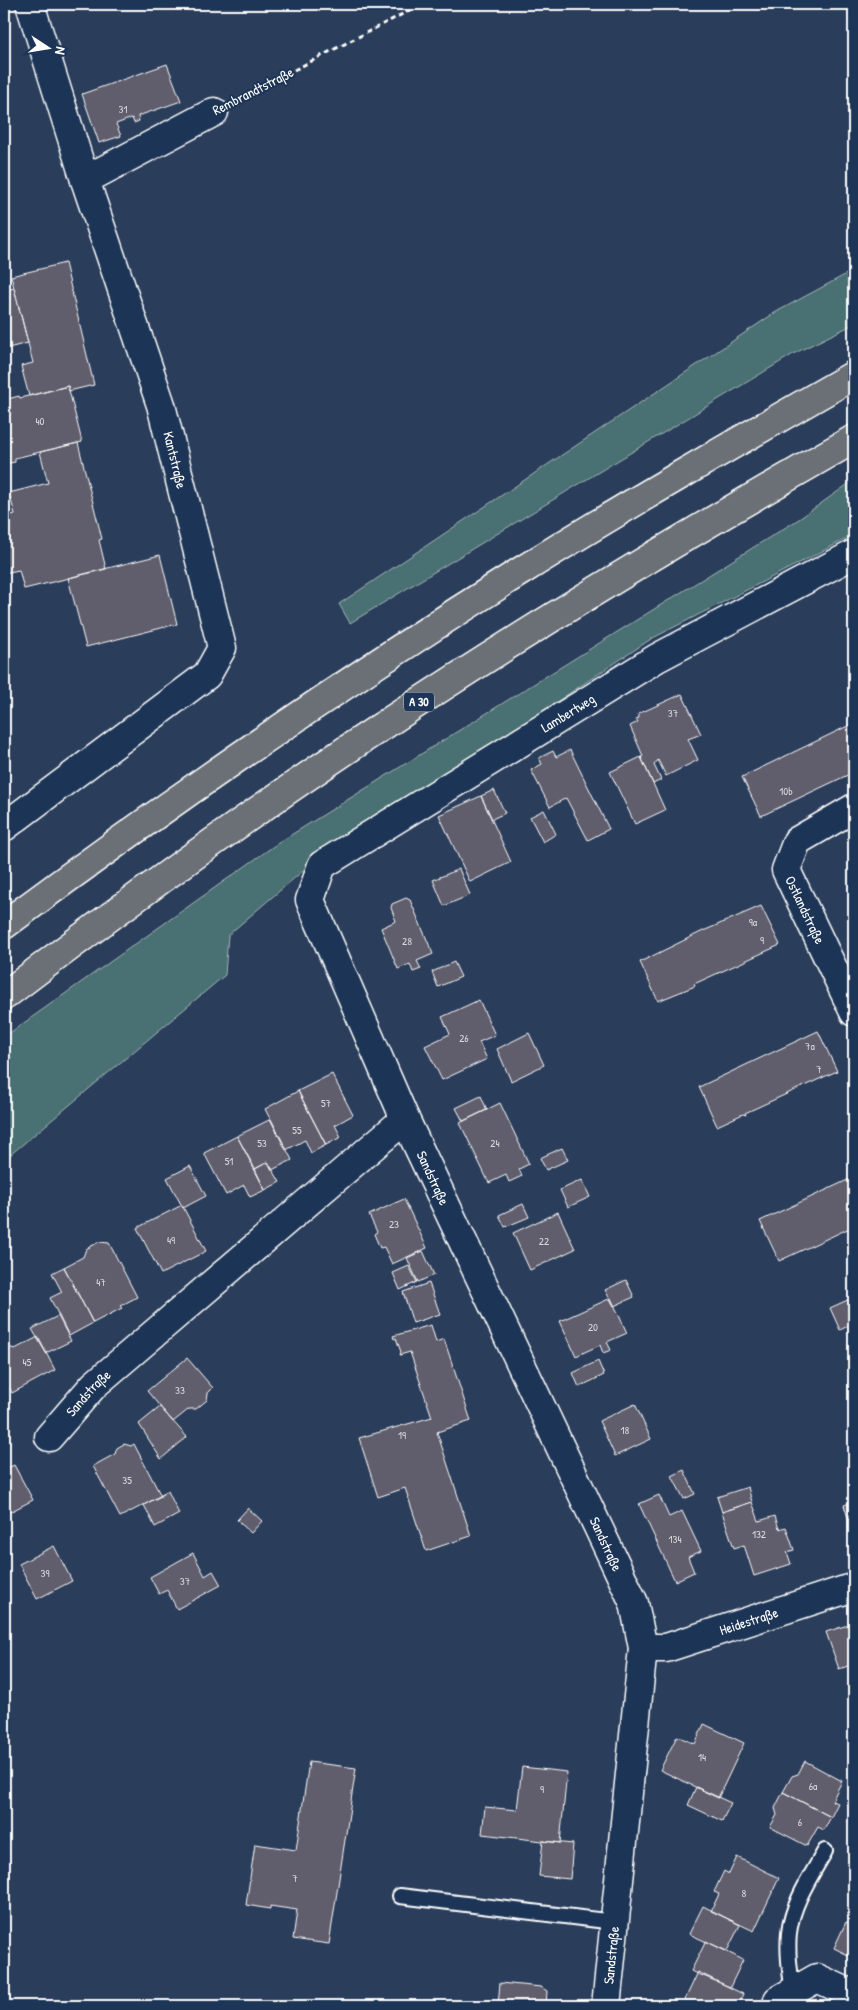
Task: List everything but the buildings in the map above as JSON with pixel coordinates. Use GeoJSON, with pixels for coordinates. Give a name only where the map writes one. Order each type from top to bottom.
{"type":"FeatureCollection","features":[{"type":"Feature","properties":{"kind":"highway"},"geometry":{"type":"LineString","coordinates":[[4,925],[106,849],[188,792],[353,680],[521,571],[690,469],[854,374]]}},
{"type":"Feature","properties":{"kind":"highway","name":"A 30"},"geometry":{"type":"LineString","coordinates":[[4,996],[133,898],[386,723],[575,603],[854,439]]}},
{"type":"Feature","properties":{"kind":"street","name":"Kantstraße"},"geometry":{"type":"LineString","coordinates":[[4,827],[207,675],[222,648],[162,405],[85,180],[30,4]]}},
{"type":"Feature","properties":{"kind":"street","name":"Rembrandtstraße"},"geometry":{"type":"LineString","coordinates":[[85,180],[214,112]]}},
{"type":"Feature","properties":{"kind":"street","name":"Lambertweg"},"geometry":{"type":"LineString","coordinates":[[310,900],[322,865],[657,658],[854,554]]}},
{"type":"Feature","properties":{"kind":"street","name":"Ostlandstraße"},"geometry":{"type":"LineString","coordinates":[[854,808],[797,841],[786,870],[854,1012]]}},
{"type":"Feature","properties":{"kind":"street","name":"Sandstraße"},"geometry":{"type":"LineString","coordinates":[[310,900],[405,1119],[634,1603],[643,1648],[606,2006]]}},
{"type":"Feature","properties":{"kind":"street","name":"Sandstraße"},"geometry":{"type":"LineString","coordinates":[[49,1437],[94,1384],[405,1119]]}},
{"type":"Feature","properties":{"kind":"street","name":"Heidestraße"},"geometry":{"type":"LineString","coordinates":[[643,1648],[666,1648],[854,1587]]}},
{"type":"Feature","properties":{"kind":"street"},"geometry":{"type":"LineString","coordinates":[[785,1999],[817,1978],[854,1995]]}},
{"type":"Feature","properties":{"kind":"lane"},"geometry":{"type":"LineString","coordinates":[[785,1999],[789,1964],[789,1932],[799,1899],[825,1850]]}},
{"type":"Feature","properties":{"kind":"lane"},"geometry":{"type":"LineString","coordinates":[[400,1896],[614,1922]]}},
{"type":"Feature","properties":{"kind":"path","name":"Rembrandtstraße"},"geometry":{"type":"LineString","coordinates":[[214,112],[422,4]]}},
{"type":"Feature","properties":{"kind":"green space"},"geometry":{"type":"Polygon","coordinates":[[[854,270],[854,324],[795,353],[350,623],[339,604],[776,312],[854,270]]]}},
{"type":"Feature","properties":{"kind":"green space"},"geometry":{"type":"Polygon","coordinates":[[[854,480],[854,535],[651,639],[305,869],[228,935],[225,975],[4,1160],[4,1037],[278,843],[799,519],[854,480]]]}}]}
